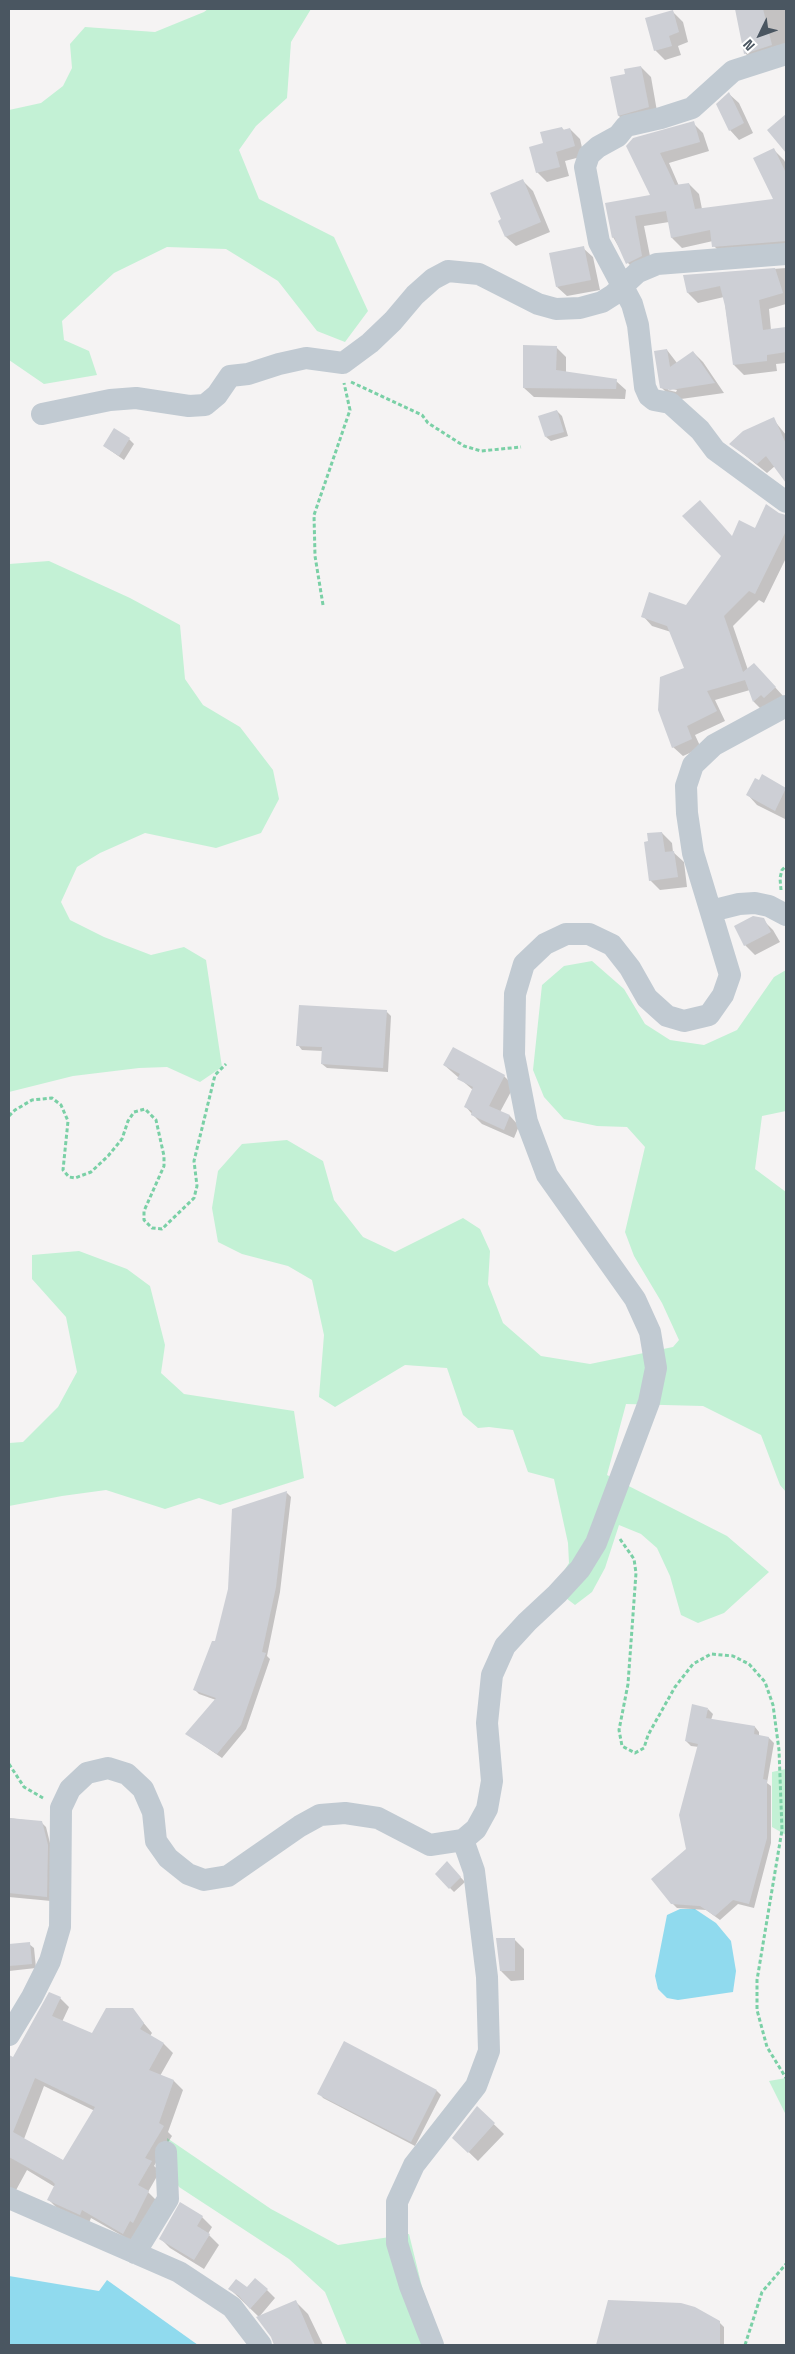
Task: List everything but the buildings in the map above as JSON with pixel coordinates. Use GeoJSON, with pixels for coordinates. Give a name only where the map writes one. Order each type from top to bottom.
{"type":"FeatureCollection","features":[{"type":"Feature","properties":{"kind":"street"},"geometry":{"type":"LineString","coordinates":[[786,54],[733,71],[692,108],[626,126],[618,136],[598,147],[589,155],[585,167],[599,242],[632,304],[638,326],[645,387],[649,396],[654,400],[670,403],[700,430],[715,450],[786,502]]}},
{"type":"Feature","properties":{"kind":"street"},"geometry":{"type":"LineString","coordinates":[[42,414],[128,398],[189,406],[205,404],[217,395],[230,376],[248,374],[306,358],[343,363],[370,343],[393,321],[415,295],[433,280],[448,271],[479,274],[538,304],[556,309],[580,308],[602,302],[613,295],[622,284],[638,272],[657,264],[786,254]]}},
{"type":"Feature","properties":{"kind":"street"},"geometry":{"type":"LineString","coordinates":[[9,2035],[32,1998],[50,1961],[60,1926],[61,1808],[70,1789],[87,1773],[108,1768],[127,1774],[143,1789],[153,1812],[156,1841],[168,1858],[188,1874],[204,1880],[228,1876],[300,1826],[320,1816],[345,1813],[378,1818],[430,1845],[462,1840],[476,1829],[487,1809],[492,1781],[487,1723],[492,1675],[505,1646],[580,1568],[596,1543],[649,1402],[656,1368],[650,1332],[635,1299],[547,1175],[527,1122],[514,1054],[515,994],[524,964],[545,944],[566,934],[589,934],[612,945],[630,968],[647,998],[667,1016],[684,1021],[709,1015],[723,995],[730,975],[693,854],[687,813],[686,786],[694,765],[714,745],[786,706]]}},
{"type":"Feature","properties":{"kind":"street"},"geometry":{"type":"LineString","coordinates":[[711,911],[739,904],[755,903],[769,906],[786,915]]}},
{"type":"Feature","properties":{"kind":"street"},"geometry":{"type":"LineString","coordinates":[[433,2345],[410,2286],[397,2243],[397,2202],[414,2165],[476,2086],[489,2051],[487,1977],[474,1871],[462,1840]]}},
{"type":"Feature","properties":{"kind":"street"},"geometry":{"type":"LineString","coordinates":[[135,2253],[168,2199],[166,2152]]}},
{"type":"Feature","properties":{"kind":"street"},"geometry":{"type":"LineString","coordinates":[[9,2198],[179,2272],[232,2307],[262,2345]]}},
{"type":"Feature","properties":{"kind":"path"},"geometry":{"type":"LineString","coordinates":[[323,605],[315,556],[314,515],[350,410],[344,389],[344,378],[365,390],[422,415],[428,423],[464,446],[481,451],[521,447]]}},
{"type":"Feature","properties":{"kind":"path"},"geometry":{"type":"LineString","coordinates":[[9,1116],[32,1100],[52,1098],[61,1105],[68,1121],[62,1170],[69,1177],[75,1178],[91,1172],[108,1156],[122,1139],[128,1121],[134,1112],[145,1110],[156,1120],[164,1156],[164,1166],[144,1211],[144,1220],[152,1228],[162,1229],[194,1198],[197,1186],[194,1161],[216,1075],[226,1064]]}},
{"type":"Feature","properties":{"kind":"path"},"geometry":{"type":"LineString","coordinates":[[602,1528],[620,1539],[634,1559],[636,1574],[628,1684],[619,1730],[622,1746],[635,1753],[644,1748],[648,1735],[675,1687],[693,1664],[711,1654],[733,1656],[750,1664],[765,1682],[773,1705],[779,1750],[782,1830],[757,1980],[756,2010],[767,2047],[786,2078]]}},
{"type":"Feature","properties":{"kind":"path"},"geometry":{"type":"LineString","coordinates":[[9,1764],[24,1787],[61,1808]]}},
{"type":"Feature","properties":{"kind":"path"},"geometry":{"type":"LineString","coordinates":[[745,2345],[762,2292],[786,2264]]}},
{"type":"Feature","properties":{"kind":"green space"},"geometry":{"type":"Polygon","coordinates":[[[208,9],[311,9],[291,42],[287,98],[256,126],[239,150],[259,199],[334,237],[368,311],[345,342],[317,331],[278,281],[226,249],[167,247],[114,273],[62,321],[64,340],[89,351],[97,375],[44,384],[9,360],[9,110],[41,103],[63,86],[72,68],[70,44],[85,27],[155,32],[208,9]]]}},
{"type":"Feature","properties":{"kind":"green space"},"geometry":{"type":"Polygon","coordinates":[[[49,561],[130,598],[180,625],[185,679],[203,705],[240,727],[273,770],[279,799],[261,833],[216,848],[145,833],[100,853],[77,867],[61,902],[70,920],[104,937],[151,955],[184,947],[206,960],[222,1067],[200,1082],[167,1067],[139,1068],[73,1076],[9,1092],[9,564],[49,561]]]}},
{"type":"Feature","properties":{"kind":"green space"},"geometry":{"type":"Polygon","coordinates":[[[592,961],[624,989],[645,1024],[670,1040],[704,1045],[737,1030],[774,977],[786,970],[786,1111],[762,1116],[755,1169],[786,1192],[786,1492],[780,1485],[761,1435],[703,1406],[626,1404],[607,1475],[727,1536],[769,1572],[724,1613],[698,1623],[681,1615],[670,1576],[657,1548],[641,1534],[619,1525],[605,1568],[592,1592],[575,1605],[553,1588],[569,1563],[568,1543],[554,1479],[528,1472],[513,1430],[489,1427],[478,1428],[463,1415],[447,1368],[405,1365],[335,1407],[319,1397],[324,1335],[312,1280],[288,1266],[242,1254],[218,1242],[212,1208],[218,1171],[242,1144],[287,1140],[323,1161],[334,1200],[363,1237],[395,1252],[463,1218],[480,1229],[490,1251],[488,1284],[503,1323],[541,1356],[590,1364],[673,1347],[679,1340],[662,1303],[634,1256],[625,1232],[645,1147],[627,1127],[597,1126],[564,1119],[544,1097],[533,1070],[542,985],[564,966],[592,961]]]}},
{"type":"Feature","properties":{"kind":"green space"},"geometry":{"type":"Polygon","coordinates":[[[79,1251],[127,1269],[150,1286],[165,1345],[161,1373],[184,1394],[294,1411],[304,1478],[220,1505],[199,1498],[165,1509],[106,1490],[9,1506],[9,1443],[23,1442],[58,1407],[77,1372],[66,1317],[32,1279],[32,1255],[79,1251]]]}},
{"type":"Feature","properties":{"kind":"green space"},"geometry":{"type":"Polygon","coordinates":[[[786,1769],[786,1835],[772,1827],[772,1772],[786,1769]]]}},
{"type":"Feature","properties":{"kind":"green space"},"geometry":{"type":"Polygon","coordinates":[[[786,2078],[786,2115],[769,2081],[786,2078]]]}},
{"type":"Feature","properties":{"kind":"green space"},"geometry":{"type":"Polygon","coordinates":[[[167,2138],[271,2209],[338,2245],[409,2234],[422,2287],[443,2345],[347,2345],[325,2292],[289,2259],[179,2187],[168,2167],[167,2138]]]}},
{"type":"Feature","properties":{"kind":"water"},"geometry":{"type":"Polygon","coordinates":[[[680,1909],[695,1909],[716,1923],[731,1941],[736,1971],[733,1992],[678,2000],[667,1998],[658,1989],[655,1976],[667,1915],[680,1909]]]}},
{"type":"Feature","properties":{"kind":"water"},"geometry":{"type":"Polygon","coordinates":[[[9,2276],[99,2291],[107,2280],[198,2345],[9,2345],[9,2276]]]}}]}
